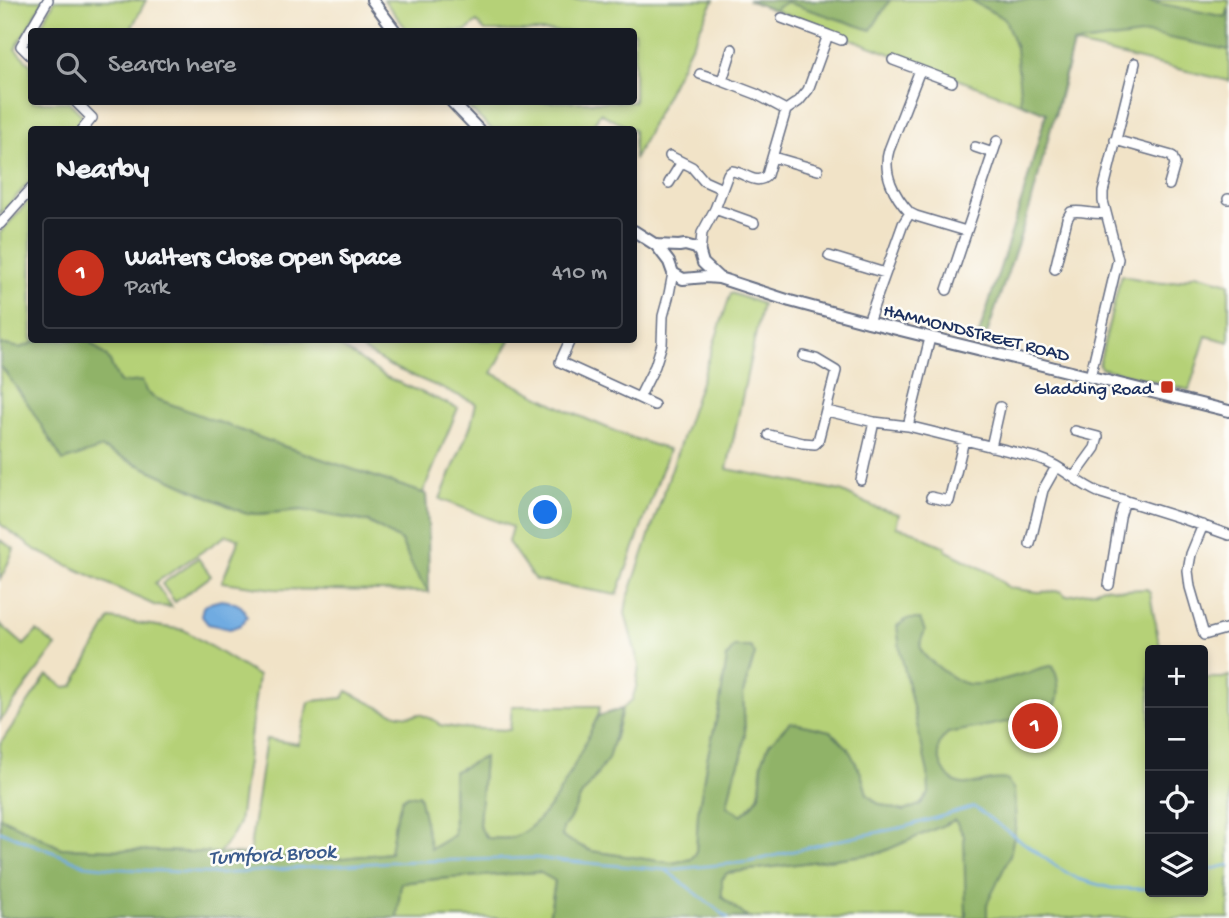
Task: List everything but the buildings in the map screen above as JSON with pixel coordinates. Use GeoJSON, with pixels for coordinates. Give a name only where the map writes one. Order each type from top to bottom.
{"type":"FeatureCollection","features":[{"type":"Feature","properties":{"kind":"street"},"geometry":{"type":"LineString","coordinates":[[32,28],[48,0]]}},
{"type":"Feature","properties":{"kind":"street"},"geometry":{"type":"LineString","coordinates":[[372,0],[393,28]]}},
{"type":"Feature","properties":{"kind":"street"},"geometry":{"type":"LineString","coordinates":[[782,18],[841,40]]}},
{"type":"Feature","properties":{"kind":"street"},"geometry":{"type":"LineString","coordinates":[[28,34],[21,46],[28,53]]}},
{"type":"Feature","properties":{"kind":"street"},"geometry":{"type":"LineString","coordinates":[[669,295],[678,285],[699,274],[702,233],[727,177],[732,171],[757,180],[764,179],[767,175],[786,110],[808,90],[828,35]]}},
{"type":"Feature","properties":{"kind":"street"},"geometry":{"type":"LineString","coordinates":[[722,81],[732,49]]}},
{"type":"Feature","properties":{"kind":"street"},"geometry":{"type":"LineString","coordinates":[[892,60],[953,82]]}},
{"type":"Feature","properties":{"kind":"street"},"geometry":{"type":"LineString","coordinates":[[1090,377],[1118,266],[1103,192],[1135,63]]}},
{"type":"Feature","properties":{"kind":"street"},"geometry":{"type":"LineString","coordinates":[[920,70],[893,140],[887,164],[889,178],[899,199],[910,213],[966,231]]}},
{"type":"Feature","properties":{"kind":"street"},"geometry":{"type":"LineString","coordinates":[[700,75],[756,94],[786,110]]}},
{"type":"Feature","properties":{"kind":"street"},"geometry":{"type":"LineString","coordinates":[[79,105],[92,118],[85,126]]}},
{"type":"Feature","properties":{"kind":"street"},"geometry":{"type":"LineString","coordinates":[[455,105],[475,126]]}},
{"type":"Feature","properties":{"kind":"street"},"geometry":{"type":"LineString","coordinates":[[1115,140],[1172,156],[1175,164],[1169,185]]}},
{"type":"Feature","properties":{"kind":"street"},"geometry":{"type":"LineString","coordinates":[[947,290],[997,141]]}},
{"type":"Feature","properties":{"kind":"street"},"geometry":{"type":"LineString","coordinates":[[975,148],[993,153]]}},
{"type":"Feature","properties":{"kind":"street"},"geometry":{"type":"LineString","coordinates":[[670,156],[692,167],[704,181],[722,189]]}},
{"type":"Feature","properties":{"kind":"street"},"geometry":{"type":"LineString","coordinates":[[773,157],[818,170]]}},
{"type":"Feature","properties":{"kind":"street"},"geometry":{"type":"LineString","coordinates":[[669,184],[682,162]]}},
{"type":"Feature","properties":{"kind":"street"},"geometry":{"type":"LineString","coordinates":[[0,224],[28,192]]}},
{"type":"Feature","properties":{"kind":"street"},"geometry":{"type":"LineString","coordinates":[[715,209],[754,223]]}},
{"type":"Feature","properties":{"kind":"street"},"geometry":{"type":"LineString","coordinates":[[1055,269],[1070,212],[1106,213]]}},
{"type":"Feature","properties":{"kind":"street"},"geometry":{"type":"LineString","coordinates":[[868,323],[903,224],[910,213]]}},
{"type":"Feature","properties":{"kind":"street","name":"HAMMONDSTREET ROAD"},"geometry":{"type":"LineString","coordinates":[[637,233],[656,245],[677,277],[719,278],[868,323],[1229,411]]}},
{"type":"Feature","properties":{"kind":"street"},"geometry":{"type":"LineString","coordinates":[[639,398],[660,351],[673,250],[702,233]]}},
{"type":"Feature","properties":{"kind":"street","name":"HAMMONDSTREET ROAD"},"geometry":{"type":"LineString","coordinates":[[656,245],[691,246],[719,278]]}},
{"type":"Feature","properties":{"kind":"street"},"geometry":{"type":"LineString","coordinates":[[830,256],[885,273]]}},
{"type":"Feature","properties":{"kind":"street"},"geometry":{"type":"LineString","coordinates":[[908,426],[930,338]]}},
{"type":"Feature","properties":{"kind":"street"},"geometry":{"type":"LineString","coordinates":[[568,343],[555,360],[654,405]]}},
{"type":"Feature","properties":{"kind":"street"},"geometry":{"type":"LineString","coordinates":[[804,356],[816,359],[836,371],[848,369]]}},
{"type":"Feature","properties":{"kind":"street"},"geometry":{"type":"LineString","coordinates":[[769,435],[815,444],[827,411],[836,371]]}},
{"type":"Feature","properties":{"kind":"street"},"geometry":{"type":"LineString","coordinates":[[990,447],[1000,407]]}},
{"type":"Feature","properties":{"kind":"street"},"geometry":{"type":"LineString","coordinates":[[827,411],[874,422],[908,426],[1038,458],[1098,492],[1229,535]]}},
{"type":"Feature","properties":{"kind":"street"},"geometry":{"type":"LineString","coordinates":[[861,480],[874,422]]}},
{"type":"Feature","properties":{"kind":"street"},"geometry":{"type":"LineString","coordinates":[[1074,477],[1095,448],[1098,437],[1075,431]]}},
{"type":"Feature","properties":{"kind":"street"},"geometry":{"type":"LineString","coordinates":[[931,497],[949,501],[964,440]]}},
{"type":"Feature","properties":{"kind":"street"},"geometry":{"type":"LineString","coordinates":[[1030,544],[1043,490],[1056,467]]}},
{"type":"Feature","properties":{"kind":"street"},"geometry":{"type":"LineString","coordinates":[[1109,585],[1125,500]]}},
{"type":"Feature","properties":{"kind":"street"},"geometry":{"type":"LineString","coordinates":[[1203,525],[1189,563],[1190,587],[1204,635],[1229,628]]}},
{"type":"Feature","properties":{"kind":"green space"},"geometry":{"type":"Polygon","coordinates":[[[0,0],[44,0],[15,49],[28,62],[28,105],[72,105],[82,115],[78,126],[28,126],[28,183],[0,215],[0,0]]]}},
{"type":"Feature","properties":{"kind":"green space"},"geometry":{"type":"Polygon","coordinates":[[[55,0],[146,0],[132,28],[40,28],[55,0]]]}},
{"type":"Feature","properties":{"kind":"green space"},"geometry":{"type":"Polygon","coordinates":[[[384,0],[714,0],[637,154],[637,126],[626,126],[600,113],[593,126],[488,126],[466,105],[637,105],[637,28],[482,28],[477,22],[470,28],[406,28],[384,0]]]}},
{"type":"Feature","properties":{"kind":"green space"},"geometry":{"type":"Polygon","coordinates":[[[748,0],[1229,0],[1229,81],[1073,44],[1055,116],[748,0]]]}},
{"type":"Feature","properties":{"kind":"green space"},"geometry":{"type":"Polygon","coordinates":[[[748,0],[890,0],[871,30],[786,2],[773,10],[748,0]]]}},
{"type":"Feature","properties":{"kind":"green space"},"geometry":{"type":"Polygon","coordinates":[[[970,0],[1143,0],[1226,17],[1229,5],[1229,50],[1149,34],[1073,44],[1031,204],[985,340],[976,338],[1023,196],[1046,113],[1021,103],[1016,48],[1005,19],[970,0]]]}},
{"type":"Feature","properties":{"kind":"green space"},"geometry":{"type":"Polygon","coordinates":[[[28,201],[28,343],[33,343],[20,348],[0,344],[0,233],[28,201]]]}},
{"type":"Feature","properties":{"kind":"green space"},"geometry":{"type":"Polygon","coordinates":[[[1196,274],[1229,283],[1229,342],[1206,336],[1189,390],[1101,368],[1099,364],[1121,275],[1167,283],[1196,274]]]}},
{"type":"Feature","properties":{"kind":"green space"},"geometry":{"type":"Polygon","coordinates":[[[731,293],[762,304],[727,469],[841,491],[874,507],[899,514],[896,527],[914,531],[946,547],[945,550],[991,573],[1009,588],[1038,592],[1061,591],[1066,596],[1103,587],[1147,589],[1150,593],[1160,645],[1145,645],[1145,897],[1208,897],[1208,678],[1229,676],[1229,918],[748,918],[721,898],[722,879],[727,873],[880,853],[955,820],[929,775],[929,794],[920,805],[903,812],[877,803],[867,794],[861,773],[762,762],[761,786],[754,803],[741,815],[727,806],[733,778],[742,756],[745,733],[743,693],[755,654],[719,709],[698,813],[696,854],[691,859],[672,863],[591,851],[562,837],[563,828],[581,796],[596,777],[615,738],[622,709],[632,700],[636,687],[639,666],[625,613],[731,293]]]}},
{"type":"Feature","properties":{"kind":"green space"},"geometry":{"type":"Polygon","coordinates":[[[33,343],[91,343],[108,358],[120,383],[142,381],[146,391],[154,398],[277,444],[426,494],[429,592],[415,572],[401,541],[369,522],[301,510],[244,513],[102,448],[63,461],[0,365],[0,344],[20,348],[33,343]]]}},
{"type":"Feature","properties":{"kind":"green space"},"geometry":{"type":"Polygon","coordinates":[[[91,343],[335,343],[386,377],[458,408],[423,493],[277,444],[154,398],[146,391],[120,383],[108,358],[91,343]]]}},
{"type":"Feature","properties":{"kind":"green space"},"geometry":{"type":"Polygon","coordinates":[[[352,343],[508,343],[492,373],[570,412],[624,435],[669,450],[617,595],[535,580],[508,542],[512,527],[440,499],[471,425],[476,403],[390,366],[352,343]]]}},
{"type":"Feature","properties":{"kind":"green space"},"geometry":{"type":"Polygon","coordinates":[[[0,365],[28,404],[101,448],[244,513],[301,510],[368,522],[401,541],[415,572],[429,592],[274,589],[222,582],[239,539],[227,535],[155,583],[172,607],[156,606],[37,551],[0,524],[0,365]]]}},
{"type":"Feature","properties":{"kind":"green space"},"geometry":{"type":"Polygon","coordinates":[[[0,540],[14,549],[0,579],[0,540]]]}},
{"type":"Feature","properties":{"kind":"green space"},"geometry":{"type":"Polygon","coordinates":[[[198,558],[211,576],[175,602],[162,584],[198,558]]]}},
{"type":"Feature","properties":{"kind":"green space"},"geometry":{"type":"Polygon","coordinates":[[[110,619],[184,630],[258,676],[239,823],[219,853],[61,848],[0,817],[0,744],[47,675],[65,687],[73,686],[110,619]]]}},
{"type":"Feature","properties":{"kind":"green space"},"geometry":{"type":"Polygon","coordinates":[[[907,619],[920,619],[925,631],[920,644],[924,655],[960,682],[987,683],[1049,666],[1053,666],[1056,676],[1058,698],[1054,707],[1045,715],[948,733],[942,739],[938,751],[946,773],[954,781],[970,784],[1001,779],[1007,780],[1014,790],[1016,825],[1010,856],[987,904],[987,918],[966,918],[964,836],[955,820],[880,853],[727,873],[722,879],[722,897],[748,918],[549,918],[555,881],[539,872],[401,883],[397,918],[0,918],[0,817],[61,848],[219,853],[325,860],[390,853],[402,799],[408,795],[419,795],[431,849],[454,835],[453,772],[484,757],[479,826],[487,838],[511,838],[529,828],[554,801],[598,716],[622,709],[608,759],[581,796],[563,828],[562,837],[591,851],[672,863],[691,859],[696,853],[698,813],[727,657],[734,647],[751,647],[755,654],[743,693],[745,733],[742,756],[733,778],[727,806],[741,815],[760,795],[762,762],[769,744],[790,722],[830,731],[848,748],[861,773],[867,794],[877,803],[903,811],[920,805],[929,794],[928,773],[900,650],[897,626],[907,619]]]}},
{"type":"Feature","properties":{"kind":"green space"},"geometry":{"type":"Polygon","coordinates":[[[0,624],[24,645],[37,631],[56,646],[0,721],[0,624]]]}},
{"type":"Feature","properties":{"kind":"green space"},"geometry":{"type":"Polygon","coordinates":[[[347,691],[392,713],[411,716],[420,714],[440,725],[458,728],[510,730],[512,706],[600,706],[598,716],[574,766],[554,801],[529,829],[514,837],[487,838],[479,826],[484,758],[453,772],[454,835],[430,849],[419,796],[395,822],[390,853],[325,860],[249,855],[266,739],[298,744],[309,703],[343,698],[347,691]]]}},
{"type":"Feature","properties":{"kind":"green space"},"geometry":{"type":"Polygon","coordinates":[[[539,872],[555,881],[549,918],[397,918],[401,883],[539,872]]]}},
{"type":"Feature","properties":{"kind":"water"},"geometry":{"type":"Polygon","coordinates":[[[221,600],[234,602],[244,609],[247,617],[241,625],[230,629],[208,624],[201,615],[203,607],[221,600]]]}},
{"type":"Feature","properties":{"kind":"waterway"},"geometry":{"type":"LineString","coordinates":[[666,870],[749,862],[904,827],[974,807],[1078,879],[1111,888],[1145,889]]}},
{"type":"Feature","properties":{"kind":"waterway","name":"Turnford Brook"},"geometry":{"type":"LineString","coordinates":[[0,831],[85,865],[123,869],[219,874],[387,862],[536,858],[552,860]]}},
{"type":"Feature","properties":{"kind":"waterway","name":"Turnford Brook"},"geometry":{"type":"LineString","coordinates":[[555,860],[666,870],[728,918]]}},
{"type":"Feature","properties":{"kind":"waterway"},"geometry":{"type":"LineString","coordinates":[[1208,870],[1229,865]]}},
{"type":"Feature","properties":{"kind":"place","name":"Gladding Road"},"geometry":{"type":"Point","coordinates":[1167,387]}},
{"type":"Feature","properties":{"kind":"place","name":"Walters Close Open Space"},"geometry":{"type":"Point","coordinates":[1035,726]}}]}
